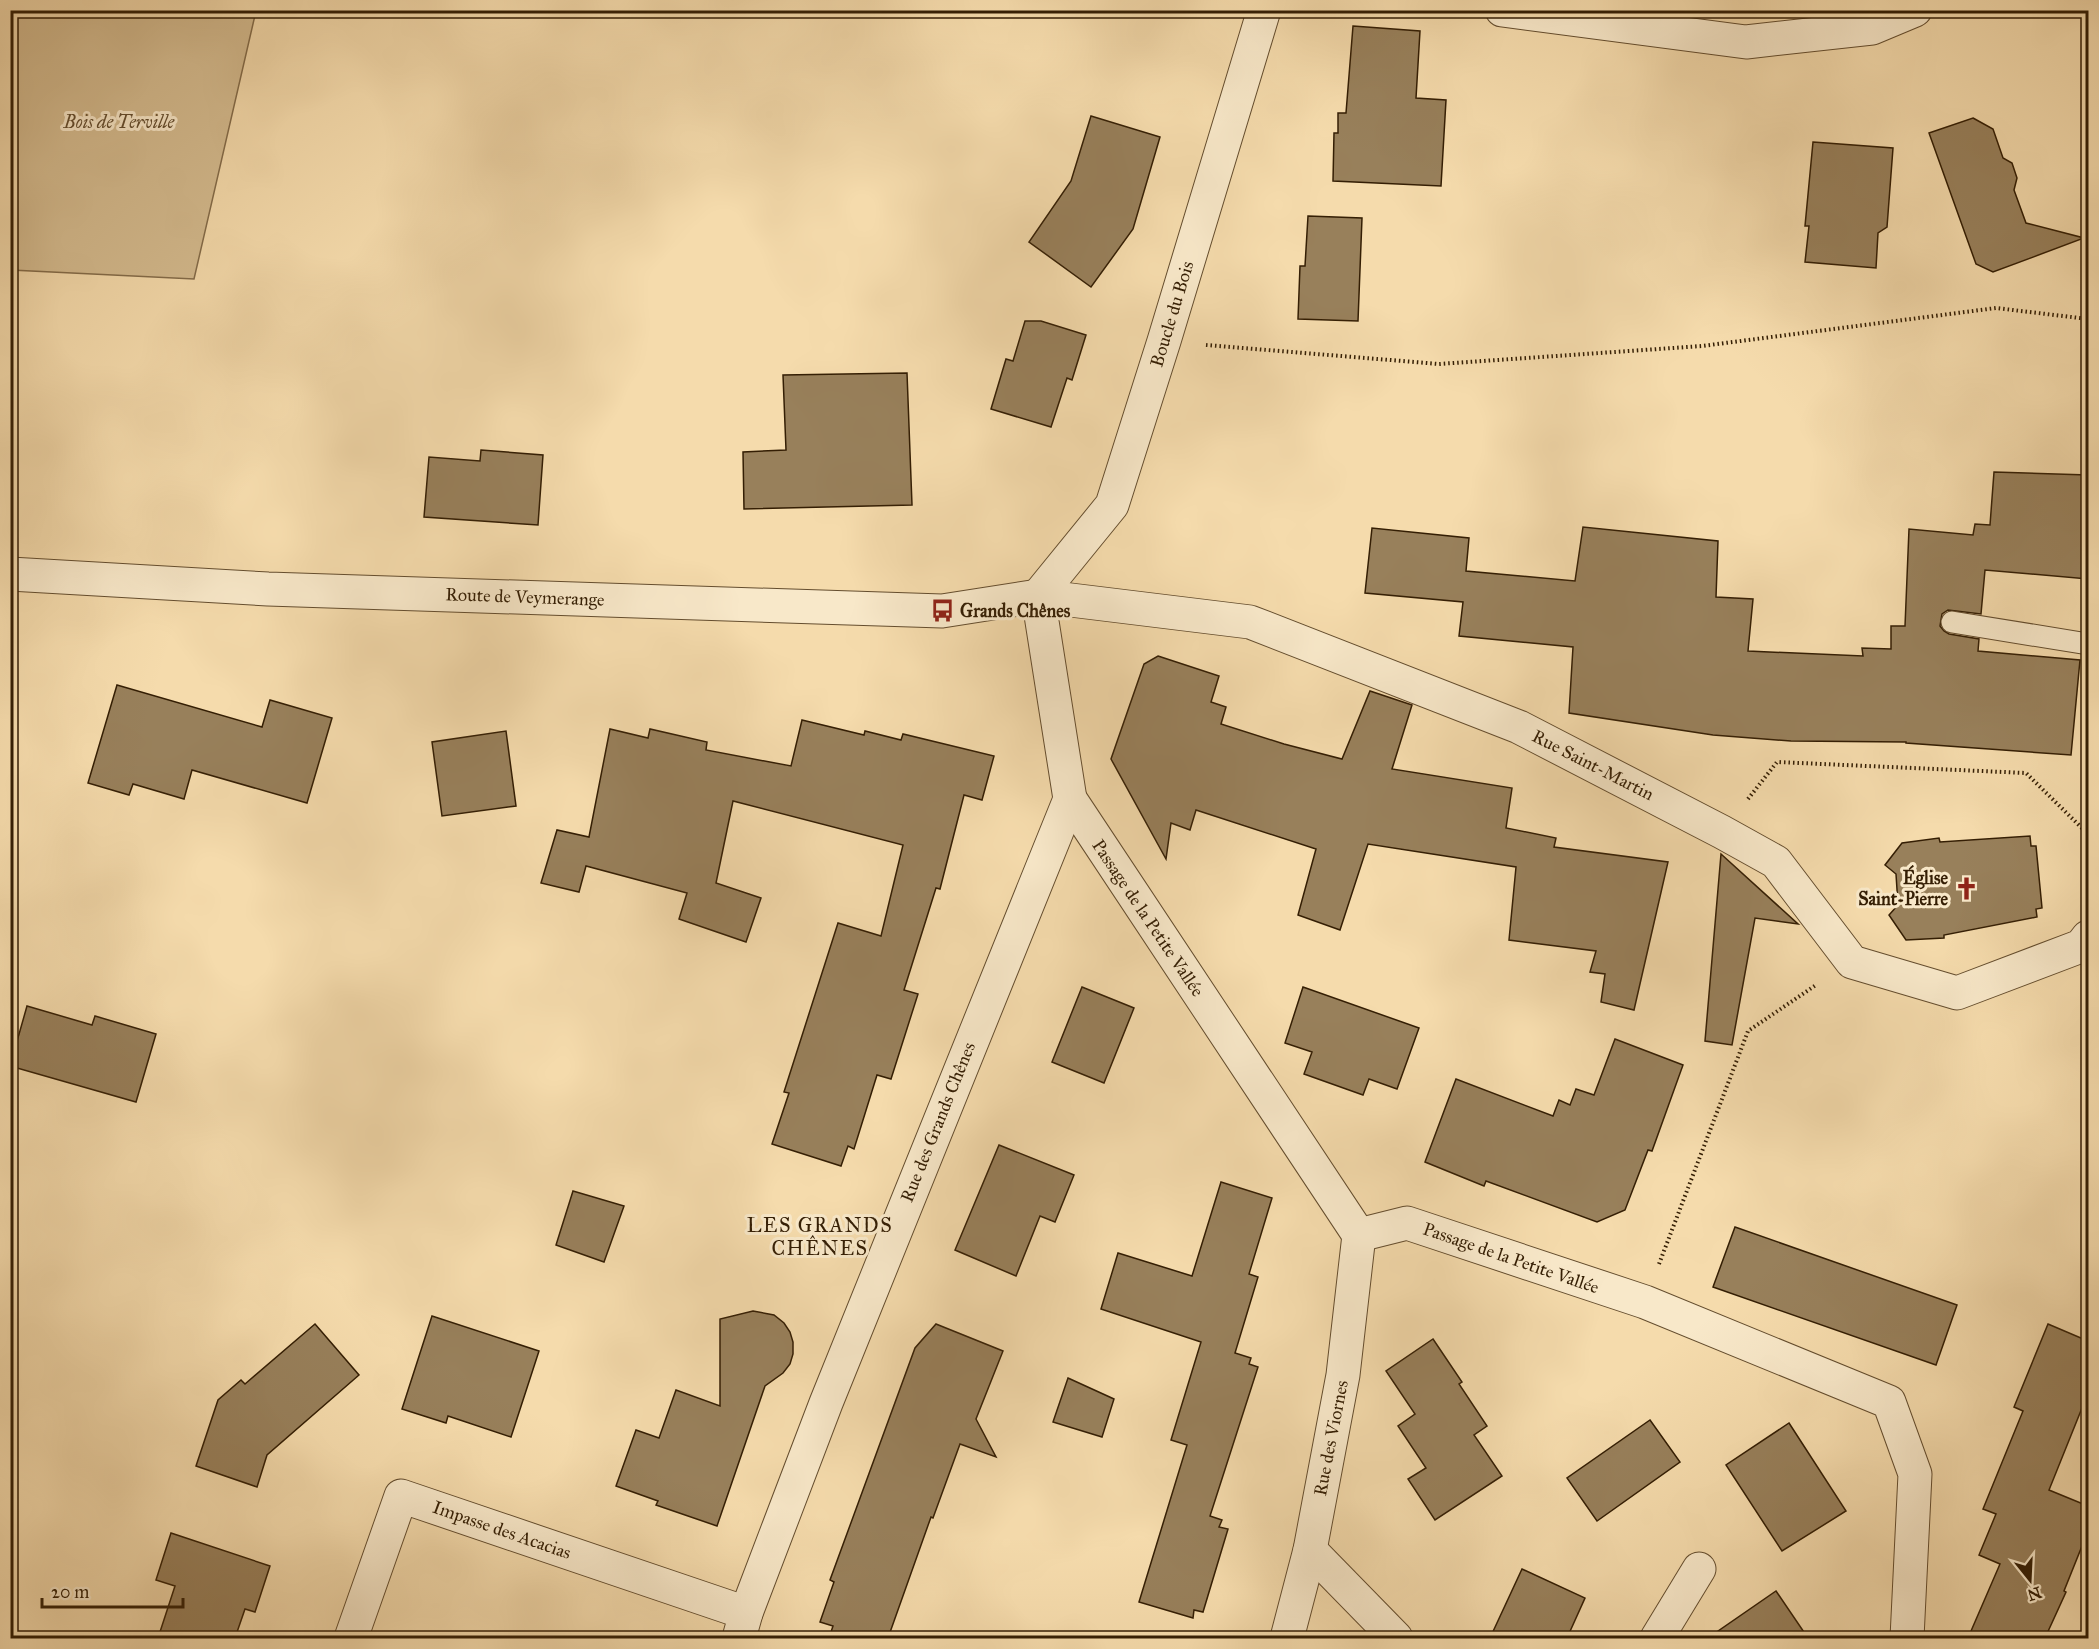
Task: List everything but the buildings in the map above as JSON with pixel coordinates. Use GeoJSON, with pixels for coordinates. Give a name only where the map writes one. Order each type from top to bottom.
{"type":"FeatureCollection","features":[{"type":"Feature","properties":{"kind":"street","name":"Boucle du Bois"},"geometry":{"type":"LineString","coordinates":[[1038,596],[1112,505],[1264,10]]}},
{"type":"Feature","properties":{"kind":"street"},"geometry":{"type":"LineString","coordinates":[[1502,10],[1746,42],[1872,28],[1915,10]]}},
{"type":"Feature","properties":{"kind":"street","name":"Route de Veymerange"},"geometry":{"type":"LineString","coordinates":[[10,574],[268,589],[942,611],[1038,596]]}},
{"type":"Feature","properties":{"kind":"street"},"geometry":{"type":"LineString","coordinates":[[1038,596],[1070,799]]}},
{"type":"Feature","properties":{"kind":"street","name":"Rue Saint-Martin"},"geometry":{"type":"LineString","coordinates":[[1038,596],[1250,622],[1519,727],[1776,862],[1852,962]]}},
{"type":"Feature","properties":{"kind":"street","name":"Passage de la Petite Vallée"},"geometry":{"type":"LineString","coordinates":[[1070,799],[1359,1235],[1407,1223],[1645,1302],[1889,1402],[1915,1474],[1907,1638]]}},
{"type":"Feature","properties":{"kind":"street","name":"Rue des Grands Chênes"},"geometry":{"type":"LineString","coordinates":[[742,1626],[830,1392],[1070,799]]}},
{"type":"Feature","properties":{"kind":"street"},"geometry":{"type":"LineString","coordinates":[[1852,962],[1957,993],[2080,946],[2088,937]]}},
{"type":"Feature","properties":{"kind":"street","name":"Rue des Viornes"},"geometry":{"type":"LineString","coordinates":[[1287,1638],[1310,1550],[1343,1375],[1359,1235]]}},
{"type":"Feature","properties":{"kind":"street","name":"Impasse des Acacias"},"geometry":{"type":"LineString","coordinates":[[351,1638],[401,1496],[742,1626]]}},
{"type":"Feature","properties":{"kind":"street"},"geometry":{"type":"LineString","coordinates":[[1310,1550],[1396,1638]]}},
{"type":"Feature","properties":{"kind":"street"},"geometry":{"type":"LineString","coordinates":[[1657,1638],[1699,1569]]}},
{"type":"Feature","properties":{"kind":"lane"},"geometry":{"type":"LineString","coordinates":[[1952,622],[2088,644]]}},
{"type":"Feature","properties":{"kind":"path"},"geometry":{"type":"LineString","coordinates":[[1164,341],[1439,364],[1702,346],[1996,308],[2088,319]]}},
{"type":"Feature","properties":{"kind":"path"},"geometry":{"type":"LineString","coordinates":[[1722,832],[1777,762],[2026,772],[2088,834]]}},
{"type":"Feature","properties":{"kind":"path"},"geometry":{"type":"LineString","coordinates":[[1645,1302],[1748,1031],[1852,962]]}},
{"type":"Feature","properties":{"kind":"green space","name":"Bois de Terville"},"geometry":{"type":"Polygon","coordinates":[[[10,11],[256,11],[194,279],[11,270],[10,11]]]}},
{"type":"Feature","properties":{"kind":"place","name":"Grands Chênes"},"geometry":{"type":"Point","coordinates":[942,611]}},
{"type":"Feature","properties":{"kind":"place","name":"Église Saint-Pierre"},"geometry":{"type":"Point","coordinates":[1966,888]}},
{"type":"Feature","properties":{"kind":"district","name":"LES GRANDS CHÊNES"},"geometry":{"type":"Point","coordinates":[820,1236]}}]}
